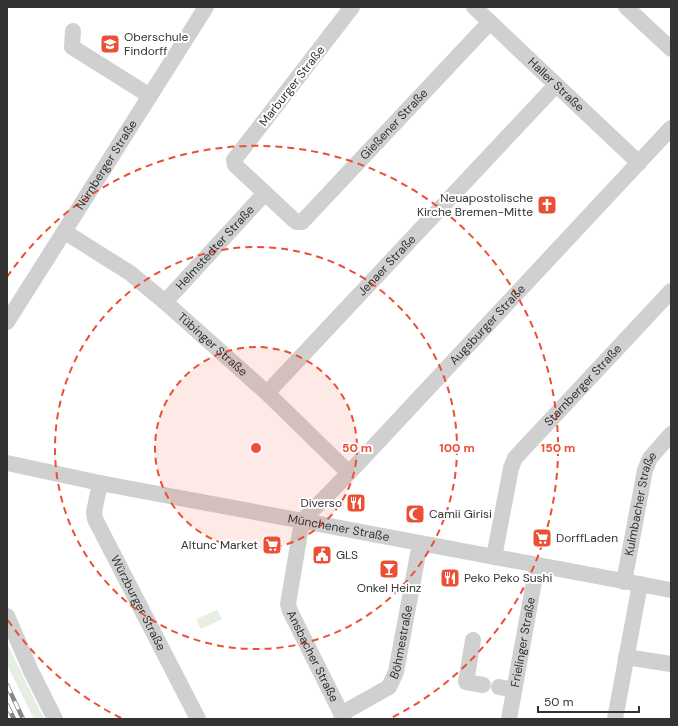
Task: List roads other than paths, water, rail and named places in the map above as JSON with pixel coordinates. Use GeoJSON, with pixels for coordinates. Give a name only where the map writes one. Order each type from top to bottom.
{"type":"FeatureCollection","features":[{"type":"Feature","properties":{"kind":"street","name":"Nürnberger Straße"},"geometry":{"type":"LineString","coordinates":[[7,322],[206,7]]}},
{"type":"Feature","properties":{"kind":"street","name":"Marburger Straße"},"geometry":{"type":"LineString","coordinates":[[265,193],[235,165],[234,160],[352,7]]}},
{"type":"Feature","properties":{"kind":"street","name":"Haller Straße"},"geometry":{"type":"LineString","coordinates":[[474,7],[639,162]]}},
{"type":"Feature","properties":{"kind":"street"},"geometry":{"type":"LineString","coordinates":[[626,7],[671,49]]}},
{"type":"Feature","properties":{"kind":"street","name":"Gießener Straße"},"geometry":{"type":"LineString","coordinates":[[265,193],[296,222],[302,222],[490,22]]}},
{"type":"Feature","properties":{"kind":"street"},"geometry":{"type":"LineString","coordinates":[[73,31],[72,47],[150,96]]}},
{"type":"Feature","properties":{"kind":"street","name":"Jenaer Straße"},"geometry":{"type":"LineString","coordinates":[[267,393],[556,84]]}},
{"type":"Feature","properties":{"kind":"street","name":"Augsburger Straße"},"geometry":{"type":"LineString","coordinates":[[302,521],[349,473],[671,128]]}},
{"type":"Feature","properties":{"kind":"street","name":"Helmstedter Straße"},"geometry":{"type":"LineString","coordinates":[[165,302],[265,193]]}},
{"type":"Feature","properties":{"kind":"street","name":"Tübinger Straße"},"geometry":{"type":"LineString","coordinates":[[65,232],[130,273],[165,302],[267,393],[349,473]]}},
{"type":"Feature","properties":{"kind":"street","name":"Starnberger Straße"},"geometry":{"type":"LineString","coordinates":[[494,557],[514,458],[671,291]]}},
{"type":"Feature","properties":{"kind":"street","name":"Kulmbacher Straße"},"geometry":{"type":"LineString","coordinates":[[615,719],[626,657],[632,583],[645,470],[650,458],[671,434]]}},
{"type":"Feature","properties":{"kind":"street","name":"Münchener Straße"},"geometry":{"type":"LineString","coordinates":[[7,463],[100,483],[671,590]]}},
{"type":"Feature","properties":{"kind":"street","name":"Würzburger Straße"},"geometry":{"type":"LineString","coordinates":[[100,483],[94,512],[96,519],[198,719]]}},
{"type":"Feature","properties":{"kind":"street","name":"Ansbacher Straße"},"geometry":{"type":"LineString","coordinates":[[302,521],[288,604],[290,611],[343,716]]}},
{"type":"Feature","properties":{"kind":"street","name":"Böhmestraße"},"geometry":{"type":"LineString","coordinates":[[343,716],[389,687],[396,672],[420,543]]}},
{"type":"Feature","properties":{"kind":"street","name":"Frielinger Straße"},"geometry":{"type":"LineString","coordinates":[[509,719],[507,689],[537,565]]}},
{"type":"Feature","properties":{"kind":"street"},"geometry":{"type":"LineString","coordinates":[[7,616],[31,671],[55,719]]}},
{"type":"Feature","properties":{"kind":"street"},"geometry":{"type":"LineString","coordinates":[[473,640],[466,682],[483,685]]}},
{"type":"Feature","properties":{"kind":"street"},"geometry":{"type":"LineString","coordinates":[[626,657],[671,664]]}},
{"type":"Feature","properties":{"kind":"railway"},"geometry":{"type":"LineString","coordinates":[[7,685],[23,719]]}},
{"type":"Feature","properties":{"kind":"railway"},"geometry":{"type":"LineString","coordinates":[[7,705],[14,719]]}},
{"type":"Feature","properties":{"kind":"place","name":"Oberschule Findorff"},"geometry":{"type":"Point","coordinates":[110,44]}},
{"type":"Feature","properties":{"kind":"place","name":"Neuapostolische Kirche Bremen-Mitte"},"geometry":{"type":"Point","coordinates":[547,205]}},
{"type":"Feature","properties":{"kind":"place","name":"Diverso"},"geometry":{"type":"Point","coordinates":[356,503]}},
{"type":"Feature","properties":{"kind":"place","name":"Camii Girisi"},"geometry":{"type":"Point","coordinates":[415,514]}},
{"type":"Feature","properties":{"kind":"place","name":"DorffLaden"},"geometry":{"type":"Point","coordinates":[542,538]}},
{"type":"Feature","properties":{"kind":"place","name":"Altunc Market"},"geometry":{"type":"Point","coordinates":[272,545]}},
{"type":"Feature","properties":{"kind":"place","name":"GLS"},"geometry":{"type":"Point","coordinates":[322,555]}},
{"type":"Feature","properties":{"kind":"place","name":"Onkel Heinz"},"geometry":{"type":"Point","coordinates":[389,569]}},
{"type":"Feature","properties":{"kind":"place","name":"Peko Peko Sushi"},"geometry":{"type":"Point","coordinates":[450,578]}}]}
